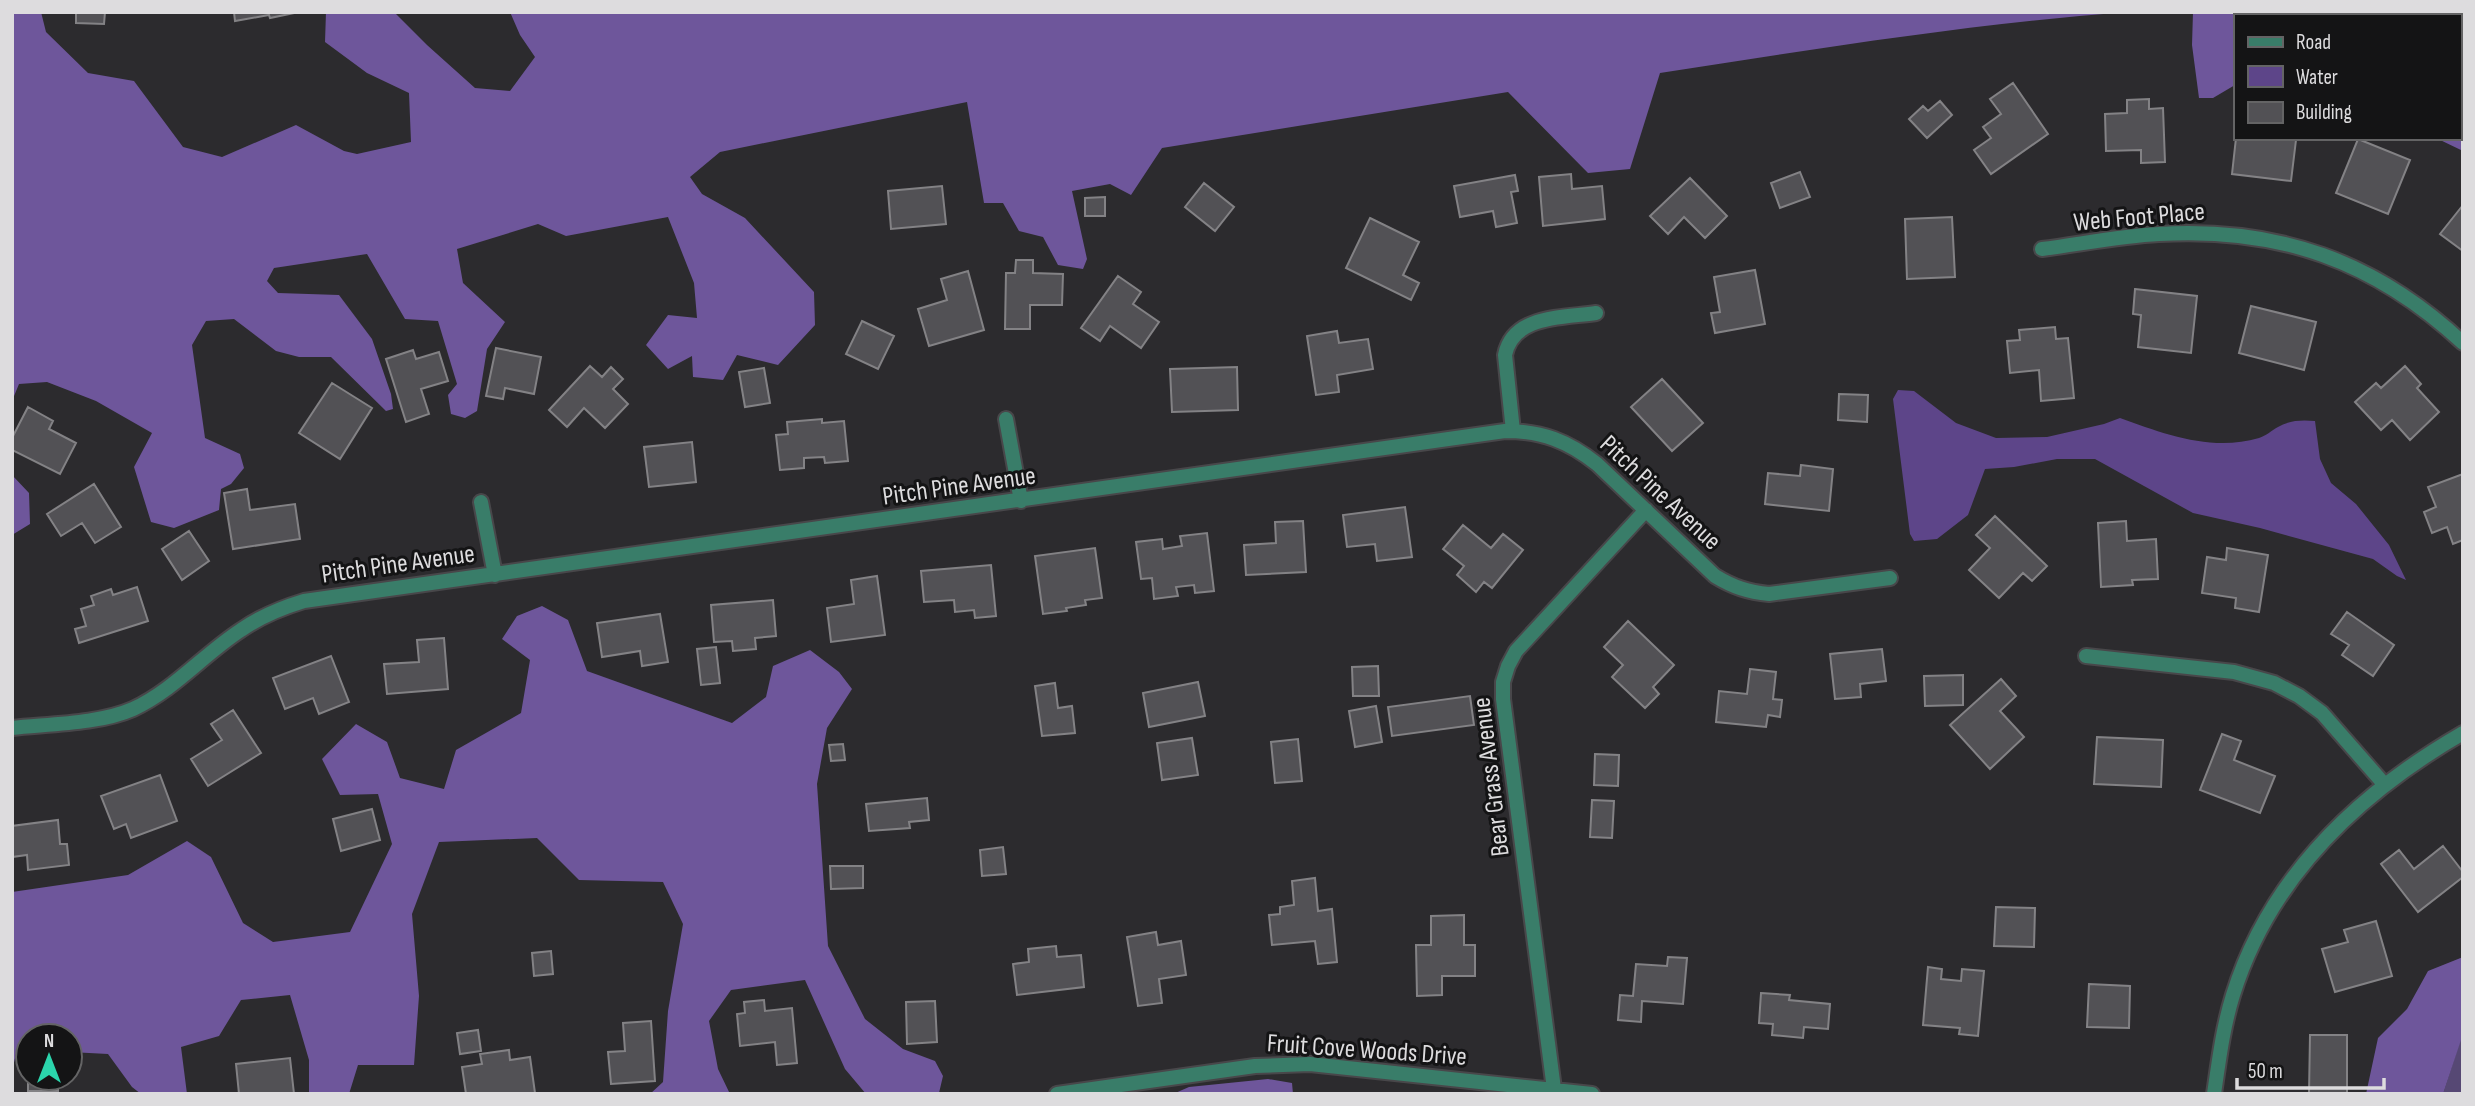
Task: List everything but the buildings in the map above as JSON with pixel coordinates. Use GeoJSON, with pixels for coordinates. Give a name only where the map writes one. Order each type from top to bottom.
{"type":"FeatureCollection","features":[{"type":"Feature","properties":{"kind":"street","name":"Web Foot Place"},"geometry":{"type":"LineString","coordinates":[[2042,249],[2157,234],[2199,233],[2269,239],[2304,248],[2371,275],[2402,293],[2463,343]]}},
{"type":"Feature","properties":{"kind":"street"},"geometry":{"type":"LineString","coordinates":[[1513,431],[1505,355],[1507,344],[1513,335],[1532,323],[1596,313]]}},
{"type":"Feature","properties":{"kind":"street"},"geometry":{"type":"LineString","coordinates":[[1006,419],[1021,501]]}},
{"type":"Feature","properties":{"kind":"street","name":"Pitch Pine Avenue"},"geometry":{"type":"LineString","coordinates":[[12,728],[108,716],[133,709],[163,691],[239,631],[281,608],[327,597],[1513,431],[1530,431],[1555,437],[1577,449],[1715,576],[1731,586],[1769,594],[1890,578]]}},
{"type":"Feature","properties":{"kind":"street"},"geometry":{"type":"LineString","coordinates":[[481,502],[495,575]]}},
{"type":"Feature","properties":{"kind":"street","name":"Bear Grass Avenue"},"geometry":{"type":"LineString","coordinates":[[1554,1089],[1508,744],[1503,682],[1507,666],[1516,651],[1646,510]]}},
{"type":"Feature","properties":{"kind":"street"},"geometry":{"type":"LineString","coordinates":[[2087,656],[2234,672],[2274,683],[2299,696],[2322,713],[2384,784]]}},
{"type":"Feature","properties":{"kind":"street"},"geometry":{"type":"LineString","coordinates":[[2214,1094],[2221,1038],[2234,993],[2249,954],[2294,877],[2329,833],[2384,784],[2463,733]]}},
{"type":"Feature","properties":{"kind":"street","name":"Fruit Cove Woods Drive"},"geometry":{"type":"LineString","coordinates":[[1057,1094],[1255,1066],[1310,1064],[1592,1094]]}},
{"type":"Feature","properties":{"kind":"shaded area"},"geometry":{"type":"Polygon","coordinates":[[[12,12],[41,12],[46,32],[88,73],[134,81],[183,147],[222,157],[296,125],[344,151],[357,154],[411,142],[409,93],[367,73],[325,42],[326,12],[394,12],[475,88],[510,91],[535,57],[520,35],[510,12],[2127,12],[1952,30],[1660,73],[1630,169],[1588,173],[1508,92],[1162,148],[1131,195],[1110,184],[1072,191],[1087,259],[1083,269],[1058,265],[1043,237],[1019,231],[1003,203],[984,203],[967,102],[720,152],[690,177],[702,194],[745,218],[814,292],[815,325],[778,365],[737,355],[723,380],[693,377],[692,356],[668,369],[646,345],[668,315],[697,318],[694,283],[668,217],[566,236],[538,224],[457,249],[463,283],[505,322],[487,349],[477,411],[465,418],[451,414],[448,395],[457,384],[438,321],[405,319],[367,254],[274,268],[267,281],[278,293],[339,295],[372,339],[391,394],[393,409],[386,411],[331,357],[299,357],[276,351],[234,319],[206,321],[192,345],[205,438],[240,454],[244,468],[231,484],[221,489],[219,510],[174,528],[151,522],[134,467],[152,433],[96,401],[47,382],[19,384],[12,401],[12,12]]]}},
{"type":"Feature","properties":{"kind":"shaded area"},"geometry":{"type":"Polygon","coordinates":[[[2193,12],[2463,12],[2463,151],[2440,140],[2461,140],[2461,14],[2234,14],[2234,86],[2213,98],[2199,98],[2192,45],[2193,12]]]}},
{"type":"Feature","properties":{"kind":"shaded area"},"geometry":{"type":"Polygon","coordinates":[[[12,475],[29,493],[30,524],[12,535],[12,475]]]}},
{"type":"Feature","properties":{"kind":"shaded area"},"geometry":{"type":"Polygon","coordinates":[[[542,606],[568,620],[587,671],[732,723],[766,697],[773,666],[810,650],[839,672],[852,689],[827,728],[817,784],[828,946],[865,1019],[903,1049],[935,1061],[943,1076],[939,1093],[866,1094],[845,1069],[805,980],[731,990],[709,1021],[718,1069],[730,1094],[650,1094],[663,1082],[668,1011],[683,924],[663,882],[579,880],[537,838],[439,842],[412,914],[419,996],[414,1065],[358,1065],[349,1094],[309,1094],[309,1060],[290,995],[241,1000],[219,1036],[181,1047],[187,1094],[141,1094],[132,1087],[108,1054],[84,1053],[84,1022],[14,1022],[12,1071],[12,892],[128,875],[187,841],[211,857],[243,923],[273,942],[350,932],[392,844],[378,794],[340,795],[322,759],[356,724],[387,742],[400,778],[444,789],[456,750],[521,713],[530,660],[502,639],[517,616],[542,606]]]}},
{"type":"Feature","properties":{"kind":"shaded area"},"geometry":{"type":"Polygon","coordinates":[[[2463,957],[2463,1034],[2443,1094],[2366,1094],[2378,1038],[2407,1009],[2428,971],[2463,957]]]}},
{"type":"Feature","properties":{"kind":"shaded area"},"geometry":{"type":"Polygon","coordinates":[[[2462,1035],[2463,1094],[2443,1094],[2462,1035]]]}},
{"type":"Feature","properties":{"kind":"shaded area"},"geometry":{"type":"Polygon","coordinates":[[[1268,1079],[1292,1083],[1293,1094],[1173,1094],[1189,1087],[1268,1079]]]}},
{"type":"Feature","properties":{"kind":"water"},"geometry":{"type":"Polygon","coordinates":[[[1898,390],[1914,391],[1956,423],[1996,438],[2047,437],[2120,418],[2171,435],[2224,443],[2259,438],[2292,422],[2315,421],[2320,459],[2331,483],[2356,504],[2389,545],[2406,580],[2373,559],[2193,513],[2095,459],[2057,459],[1985,469],[1968,515],[1937,539],[1914,541],[1910,534],[1893,399],[1898,390]]]}}]}
